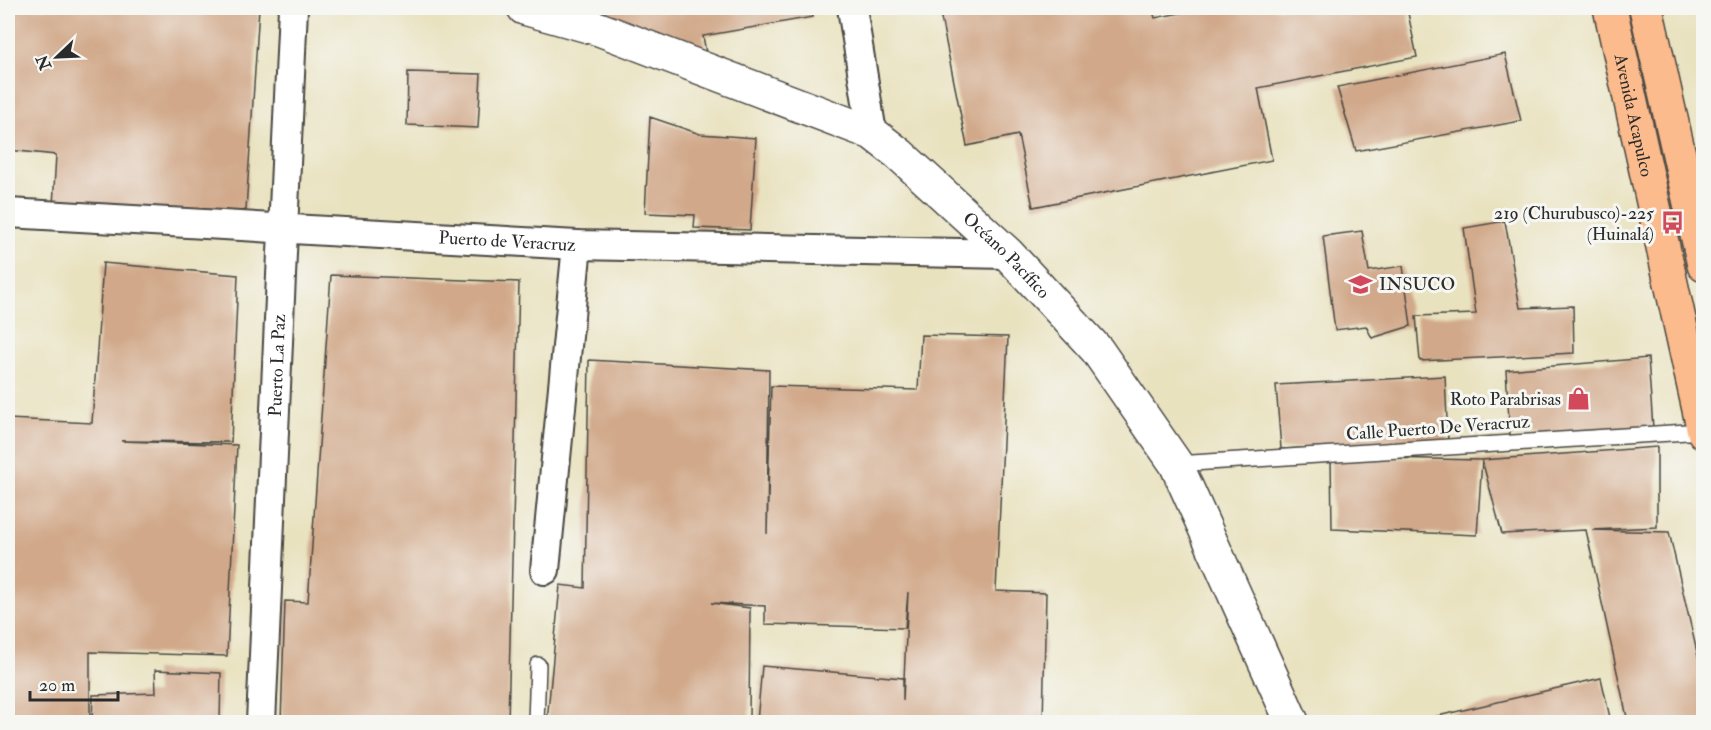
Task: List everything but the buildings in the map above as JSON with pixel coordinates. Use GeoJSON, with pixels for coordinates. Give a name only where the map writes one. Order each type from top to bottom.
{"type":"FeatureCollection","features":[{"type":"Feature","properties":{"kind":"main road","name":"Avenida Acapulco"},"geometry":{"type":"LineString","coordinates":[[1610,8],[1703,431]]}},
{"type":"Feature","properties":{"kind":"main road","name":"Avenida Acapulco"},"geometry":{"type":"LineString","coordinates":[[1646,8],[1704,265]]}},
{"type":"Feature","properties":{"kind":"street","name":"Puerto La Paz"},"geometry":{"type":"LineString","coordinates":[[261,723],[293,8]]}},
{"type":"Feature","properties":{"kind":"street","name":"Océano Pacífico"},"geometry":{"type":"LineString","coordinates":[[524,8],[598,29],[872,133],[899,154],[1008,254],[1097,350],[1176,464],[1292,723]]}},
{"type":"Feature","properties":{"kind":"street"},"geometry":{"type":"LineString","coordinates":[[852,8],[872,133]]}},
{"type":"Feature","properties":{"kind":"street","name":"Puerto de Veracruz"},"geometry":{"type":"LineString","coordinates":[[8,213],[577,245],[1008,254]]}},
{"type":"Feature","properties":{"kind":"street"},"geometry":{"type":"LineString","coordinates":[[545,570],[577,245]]}},
{"type":"Feature","properties":{"kind":"lane","name":"Calle Puerto De Veracruz"},"geometry":{"type":"LineString","coordinates":[[1176,464],[1703,431]]}},
{"type":"Feature","properties":{"kind":"lane"},"geometry":{"type":"LineString","coordinates":[[536,723],[538,665]]}},
{"type":"Feature","properties":{"kind":"place","name":"219 (Churubusco)-225 (Huinalá)"},"geometry":{"type":"Point","coordinates":[1672,223]}},
{"type":"Feature","properties":{"kind":"place","name":"INSUCO"},"geometry":{"type":"Point","coordinates":[1361,284]}},
{"type":"Feature","properties":{"kind":"place","name":"Roto Parabrisas"},"geometry":{"type":"Point","coordinates":[1579,399]}}]}
